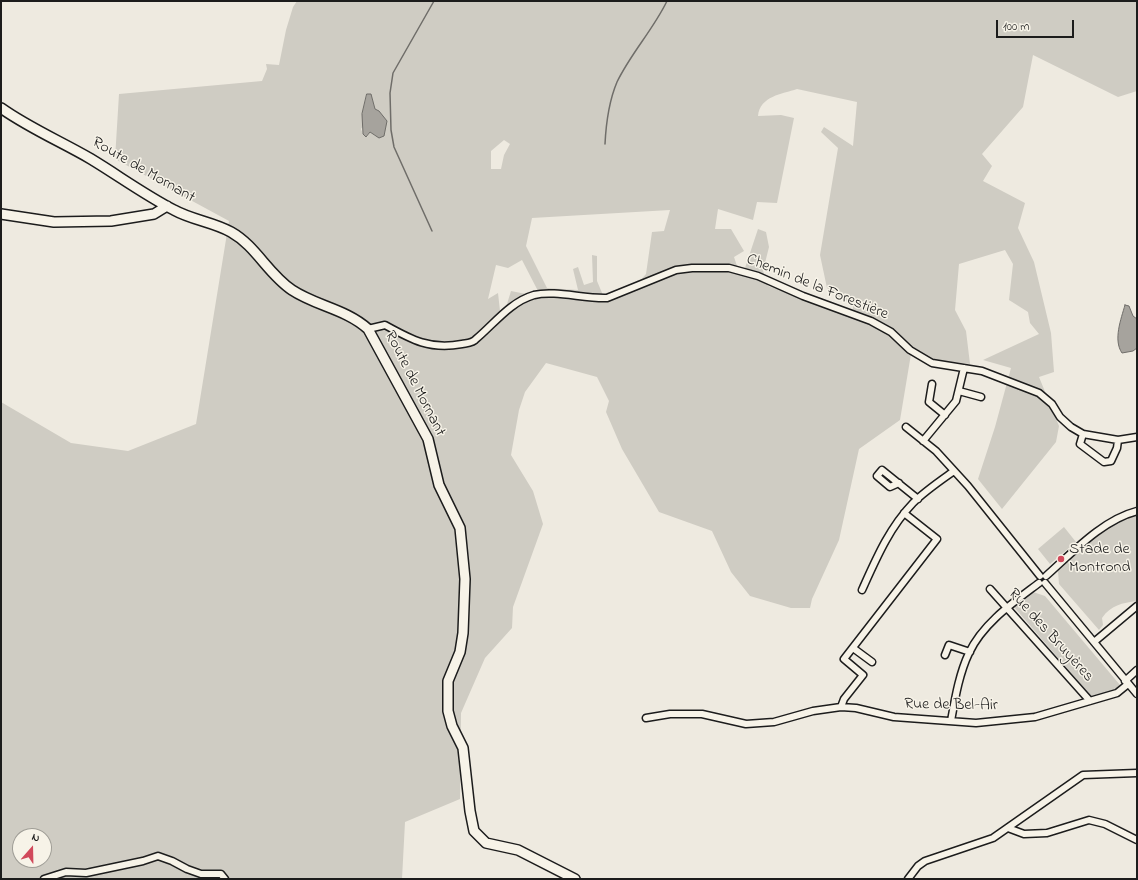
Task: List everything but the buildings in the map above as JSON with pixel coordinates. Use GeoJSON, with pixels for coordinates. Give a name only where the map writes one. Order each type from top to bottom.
{"type":"FeatureCollection","features":[{"type":"Feature","properties":{"kind":"main road","name":"Route de Mornant"},"geometry":{"type":"LineString","coordinates":[[1,108],[92,160],[166,206],[230,231],[256,251],[276,275],[292,289],[308,299],[355,319],[368,328],[428,439],[438,485],[460,528],[465,579],[463,633],[460,652],[448,681],[448,712],[452,726],[463,748],[474,831],[486,843],[518,850],[575,879]]}},
{"type":"Feature","properties":{"kind":"main road"},"geometry":{"type":"LineString","coordinates":[[1,214],[54,222],[111,221],[154,214],[166,206]]}},
{"type":"Feature","properties":{"kind":"street","name":"Chemin de la Forestière"},"geometry":{"type":"LineString","coordinates":[[368,328],[385,325],[414,340],[445,347],[473,342],[510,308],[533,295],[550,294],[596,299],[607,298],[676,270],[692,268],[729,268],[758,276],[803,296],[871,321],[891,332],[910,350],[932,363],[982,371],[1039,393],[1052,404],[1060,417],[1071,427],[1083,434],[1118,440],[1137,437]]}},
{"type":"Feature","properties":{"kind":"street"},"geometry":{"type":"LineString","coordinates":[[923,441],[956,401],[964,368]]}},
{"type":"Feature","properties":{"kind":"street"},"geometry":{"type":"LineString","coordinates":[[932,384],[929,402],[945,415]]}},
{"type":"Feature","properties":{"kind":"street"},"geometry":{"type":"LineString","coordinates":[[959,391],[981,397]]}},
{"type":"Feature","properties":{"kind":"street"},"geometry":{"type":"LineString","coordinates":[[906,427],[936,451],[954,471],[1137,694]]}},
{"type":"Feature","properties":{"kind":"street"},"geometry":{"type":"LineString","coordinates":[[1083,434],[1080,444],[1104,462],[1112,461],[1117,448],[1118,440]]}},
{"type":"Feature","properties":{"kind":"street"},"geometry":{"type":"LineString","coordinates":[[862,590],[880,549],[904,513],[918,499],[954,471]]}},
{"type":"Feature","properties":{"kind":"street"},"geometry":{"type":"LineString","coordinates":[[899,483],[918,499]]}},
{"type":"Feature","properties":{"kind":"street"},"geometry":{"type":"LineString","coordinates":[[951,721],[964,666],[970,652],[990,624],[1008,607],[1101,530],[1116,519],[1137,511]]}},
{"type":"Feature","properties":{"kind":"street"},"geometry":{"type":"LineString","coordinates":[[841,707],[844,699],[863,675],[844,659],[936,539],[904,513]]}},
{"type":"Feature","properties":{"kind":"street","name":"Rue des Bruyères"},"geometry":{"type":"LineString","coordinates":[[990,589],[1008,607],[1090,701]]}},
{"type":"Feature","properties":{"kind":"street"},"geometry":{"type":"LineString","coordinates":[[1094,642],[1137,606]]}},
{"type":"Feature","properties":{"kind":"street"},"geometry":{"type":"LineString","coordinates":[[945,655],[949,645],[970,652]]}},
{"type":"Feature","properties":{"kind":"street"},"geometry":{"type":"LineString","coordinates":[[853,648],[872,662]]}},
{"type":"Feature","properties":{"kind":"street","name":"Rue de Bel-Air"},"geometry":{"type":"LineString","coordinates":[[646,718],[670,714],[702,714],[746,724],[774,722],[813,711],[841,707],[856,708],[894,717],[976,723],[1036,717],[1116,694],[1137,670]]}},
{"type":"Feature","properties":{"kind":"street"},"geometry":{"type":"LineString","coordinates":[[908,879],[918,866],[925,861],[993,838],[1083,775],[1137,773]]}},
{"type":"Feature","properties":{"kind":"street"},"geometry":{"type":"LineString","coordinates":[[1008,828],[1024,834],[1046,834],[1089,820],[1105,824],[1137,840]]}},
{"type":"Feature","properties":{"kind":"street"},"geometry":{"type":"LineString","coordinates":[[44,879],[66,872],[86,873],[143,861],[158,856],[172,861],[186,869],[201,874],[220,874],[225,879]]}},
{"type":"Feature","properties":{"kind":"shaded area"},"geometry":{"type":"Polygon","coordinates":[[[297,1],[1137,1],[1137,91],[1118,97],[1033,55],[1023,107],[982,154],[992,166],[983,181],[1025,203],[1018,228],[1034,262],[1051,333],[1054,372],[1039,377],[1059,426],[1056,442],[1002,509],[978,479],[995,427],[1011,368],[983,360],[1039,334],[1030,323],[1028,312],[1009,300],[1013,264],[1005,250],[959,264],[955,310],[966,331],[970,364],[933,360],[912,348],[900,420],[859,449],[839,540],[812,599],[810,608],[791,608],[750,596],[731,572],[712,531],[659,512],[622,449],[606,412],[609,401],[597,377],[546,363],[525,392],[519,410],[511,455],[533,491],[543,524],[513,607],[512,628],[485,658],[461,713],[460,799],[405,822],[402,879],[1,879],[1,402],[71,443],[128,451],[196,424],[229,221],[115,159],[119,94],[262,81],[267,69],[266,64],[279,65],[286,30],[293,7],[297,1]],[[797,89],[767,100],[760,109],[758,116],[781,115],[794,118],[777,203],[757,202],[753,220],[718,209],[715,229],[731,229],[744,251],[734,257],[739,272],[743,274],[758,229],[766,232],[769,247],[763,271],[768,286],[853,317],[853,306],[827,288],[820,255],[838,148],[821,132],[824,127],[853,146],[857,102],[797,89]],[[372,98],[366,103],[363,126],[361,129],[363,134],[367,137],[370,132],[376,136],[384,136],[382,116],[375,109],[372,98]],[[504,140],[491,151],[491,169],[501,169],[504,155],[510,144],[504,140]],[[670,210],[532,218],[526,246],[547,288],[578,290],[573,269],[578,267],[584,285],[593,282],[592,255],[597,256],[597,281],[605,300],[630,292],[646,274],[652,232],[664,231],[670,210]],[[522,260],[508,268],[496,265],[488,299],[498,293],[500,311],[507,304],[511,291],[526,294],[538,291],[522,260]]]}},
{"type":"Feature","properties":{"kind":"shaded area"},"geometry":{"type":"Polygon","coordinates":[[[367,94],[371,94],[375,109],[379,111],[387,121],[384,136],[379,138],[370,132],[366,137],[363,134],[362,114],[367,94]]]}},
{"type":"Feature","properties":{"kind":"shaded area"},"geometry":{"type":"Polygon","coordinates":[[[1125,305],[1129,306],[1133,316],[1137,319],[1137,348],[1133,351],[1122,353],[1119,348],[1118,336],[1125,305]]]}},
{"type":"Feature","properties":{"kind":"shaded area"},"geometry":{"type":"Polygon","coordinates":[[[1137,515],[1137,601],[1122,604],[1109,610],[1102,618],[1103,625],[1099,630],[1059,584],[1058,571],[1094,538],[1105,530],[1126,518],[1137,515]]]}},
{"type":"Feature","properties":{"kind":"shaded area"},"geometry":{"type":"Polygon","coordinates":[[[1064,527],[1076,542],[1050,564],[1038,549],[1064,527]]]}},
{"type":"Feature","properties":{"kind":"shaded area"},"geometry":{"type":"Polygon","coordinates":[[[1033,592],[1045,596],[1120,685],[1110,693],[1091,696],[1014,607],[1033,592]]]}},
{"type":"Feature","properties":{"kind":"waterway"},"geometry":{"type":"LineString","coordinates":[[432,231],[394,147],[391,130],[390,93],[393,73],[434,1]]}},
{"type":"Feature","properties":{"kind":"waterway"},"geometry":{"type":"LineString","coordinates":[[605,144],[608,113],[617,82],[667,1]]}},
{"type":"Feature","properties":{"kind":"place","name":"Stade de Montrond"},"geometry":{"type":"Point","coordinates":[1061,559]}}]}
